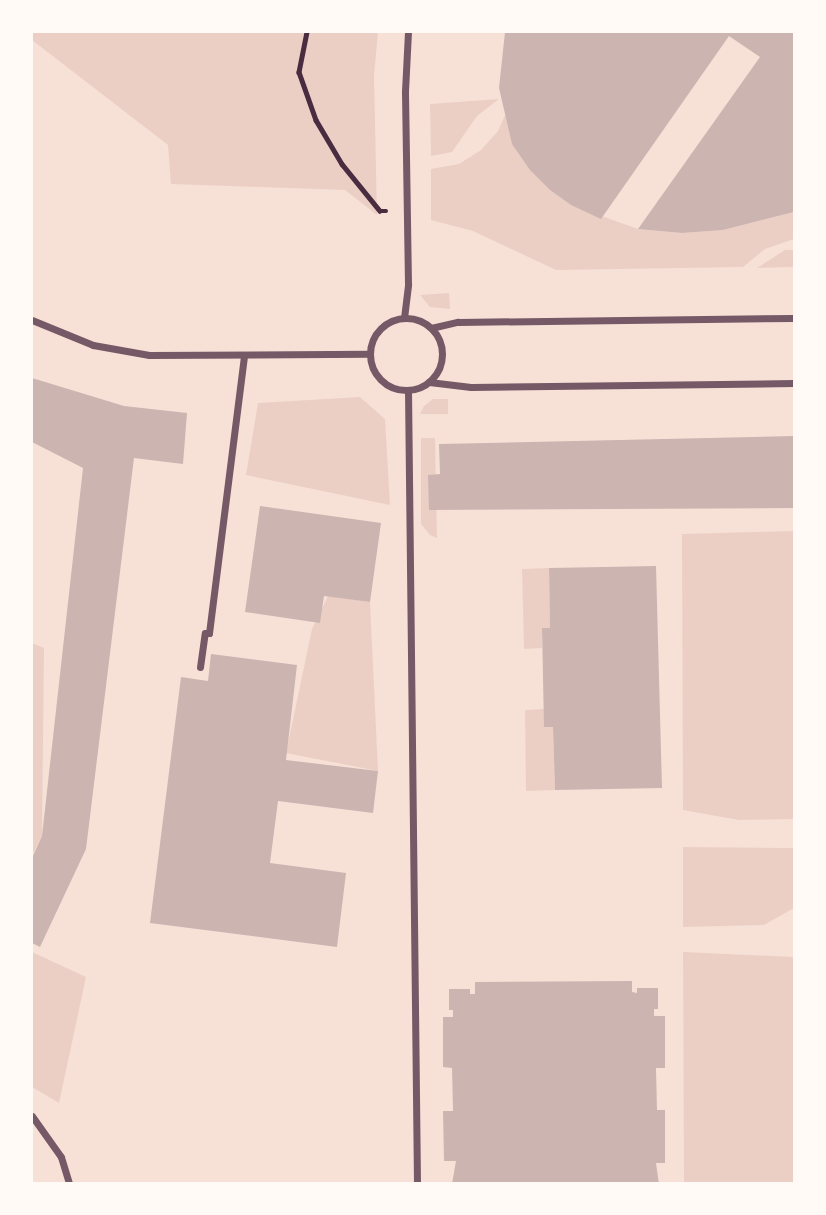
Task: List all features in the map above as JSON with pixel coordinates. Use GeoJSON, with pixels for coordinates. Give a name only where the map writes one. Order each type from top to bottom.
{"type":"FeatureCollection","features":[{"type":"Feature","properties":{"kind":"street"},"geometry":{"type":"LineString","coordinates":[[404,318],[408,284],[405,91],[408,32]]}},
{"type":"Feature","properties":{"kind":"street"},"geometry":{"type":"LineString","coordinates":[[429,382],[440,366],[442,356],[442,345],[431,328],[419,320],[404,318],[384,325],[372,343],[370,354],[379,377],[392,387],[408,390],[429,382],[471,387],[794,383]]}},
{"type":"Feature","properties":{"kind":"street"},"geometry":{"type":"LineString","coordinates":[[431,328],[458,322],[794,318]]}},
{"type":"Feature","properties":{"kind":"street"},"geometry":{"type":"LineString","coordinates":[[32,320],[65,336],[121,351],[244,357],[370,354]]}},
{"type":"Feature","properties":{"kind":"street"},"geometry":{"type":"LineString","coordinates":[[200,667],[205,632],[209,633],[244,357]]}},
{"type":"Feature","properties":{"kind":"street"},"geometry":{"type":"LineString","coordinates":[[408,390],[417,1184]]}},
{"type":"Feature","properties":{"kind":"street"},"geometry":{"type":"LineString","coordinates":[[32,1116],[61,1157],[69,1184]]}},
{"type":"Feature","properties":{"kind":"path"},"geometry":{"type":"LineString","coordinates":[[307,32],[299,72],[316,120],[342,164],[380,211],[386,211]]}},
{"type":"Feature","properties":{"kind":"shaded area"},"geometry":{"type":"Polygon","coordinates":[[[32,32],[378,32],[374,76],[377,215],[345,190],[171,184],[168,145],[32,40],[32,32]]]}},
{"type":"Feature","properties":{"kind":"shaded area"},"geometry":{"type":"Polygon","coordinates":[[[499,99],[477,116],[452,152],[431,156],[430,104],[499,99]]]}},
{"type":"Feature","properties":{"kind":"shaded area"},"geometry":{"type":"Polygon","coordinates":[[[505,115],[550,190],[571,205],[638,229],[682,233],[723,230],[794,212],[794,239],[765,249],[743,267],[556,270],[473,231],[431,220],[431,169],[459,164],[481,150],[498,131],[505,115]]]}},
{"type":"Feature","properties":{"kind":"shaded area"},"geometry":{"type":"Polygon","coordinates":[[[785,250],[794,250],[794,267],[757,268],[785,250]]]}},
{"type":"Feature","properties":{"kind":"shaded area"},"geometry":{"type":"Polygon","coordinates":[[[449,293],[450,309],[430,307],[420,295],[449,293]]]}},
{"type":"Feature","properties":{"kind":"shaded area"},"geometry":{"type":"Polygon","coordinates":[[[360,397],[385,419],[390,505],[246,475],[258,403],[360,397]]]}},
{"type":"Feature","properties":{"kind":"shaded area"},"geometry":{"type":"Polygon","coordinates":[[[433,399],[448,399],[448,414],[420,414],[424,406],[433,399]]]}},
{"type":"Feature","properties":{"kind":"shaded area"},"geometry":{"type":"Polygon","coordinates":[[[421,438],[435,438],[437,538],[430,535],[421,524],[421,438]]]}},
{"type":"Feature","properties":{"kind":"shaded area"},"geometry":{"type":"Polygon","coordinates":[[[794,531],[794,819],[739,820],[683,810],[682,534],[794,531]]]}},
{"type":"Feature","properties":{"kind":"shaded area"},"geometry":{"type":"Polygon","coordinates":[[[549,568],[550,628],[542,628],[542,648],[524,649],[522,569],[549,568]]]}},
{"type":"Feature","properties":{"kind":"shaded area"},"geometry":{"type":"Polygon","coordinates":[[[328,596],[370,602],[378,771],[286,753],[312,629],[328,596]]]}},
{"type":"Feature","properties":{"kind":"shaded area"},"geometry":{"type":"Polygon","coordinates":[[[32,643],[44,648],[42,836],[32,856],[32,643]]]}},
{"type":"Feature","properties":{"kind":"shaded area"},"geometry":{"type":"Polygon","coordinates":[[[544,709],[545,727],[553,727],[555,790],[526,791],[525,710],[544,709]]]}},
{"type":"Feature","properties":{"kind":"shaded area"},"geometry":{"type":"Polygon","coordinates":[[[683,847],[794,848],[794,908],[764,925],[683,927],[683,847]]]}},
{"type":"Feature","properties":{"kind":"shaded area"},"geometry":{"type":"Polygon","coordinates":[[[32,952],[86,977],[59,1103],[32,1087],[32,952]]]}},
{"type":"Feature","properties":{"kind":"shaded area"},"geometry":{"type":"Polygon","coordinates":[[[683,952],[794,957],[794,1183],[684,1183],[683,952]]]}},
{"type":"Feature","properties":{"kind":"building"},"geometry":{"type":"Polygon","coordinates":[[[505,32],[794,32],[794,212],[723,230],[682,233],[638,229],[760,57],[729,36],[601,219],[571,205],[550,190],[530,170],[512,144],[499,88],[505,32]]]}},
{"type":"Feature","properties":{"kind":"building"},"geometry":{"type":"Polygon","coordinates":[[[32,378],[124,406],[187,413],[183,464],[134,458],[86,849],[40,947],[32,943],[32,858],[42,836],[83,468],[32,442],[32,378]]]}},
{"type":"Feature","properties":{"kind":"building"},"geometry":{"type":"Polygon","coordinates":[[[794,436],[794,508],[429,510],[428,475],[440,474],[439,444],[794,436]]]}},
{"type":"Feature","properties":{"kind":"building"},"geometry":{"type":"Polygon","coordinates":[[[260,506],[381,523],[370,602],[324,596],[320,623],[245,612],[260,506]]]}},
{"type":"Feature","properties":{"kind":"building"},"geometry":{"type":"Polygon","coordinates":[[[656,566],[662,788],[555,790],[553,727],[544,727],[542,628],[550,628],[549,568],[656,566]]]}},
{"type":"Feature","properties":{"kind":"building"},"geometry":{"type":"Polygon","coordinates":[[[211,654],[297,665],[286,760],[378,771],[373,813],[278,801],[270,863],[346,873],[337,947],[150,923],[181,677],[208,681],[211,654]]]}},
{"type":"Feature","properties":{"kind":"building"},"geometry":{"type":"Polygon","coordinates":[[[632,981],[632,992],[637,993],[637,988],[658,988],[658,1009],[654,1009],[654,1016],[665,1016],[665,1068],[656,1068],[657,1110],[665,1110],[665,1163],[656,1163],[659,1184],[452,1184],[456,1161],[444,1161],[443,1111],[453,1111],[452,1068],[443,1067],[443,1017],[453,1017],[453,1010],[449,1010],[449,989],[470,989],[470,994],[475,994],[475,982],[632,981]]]}}]}
